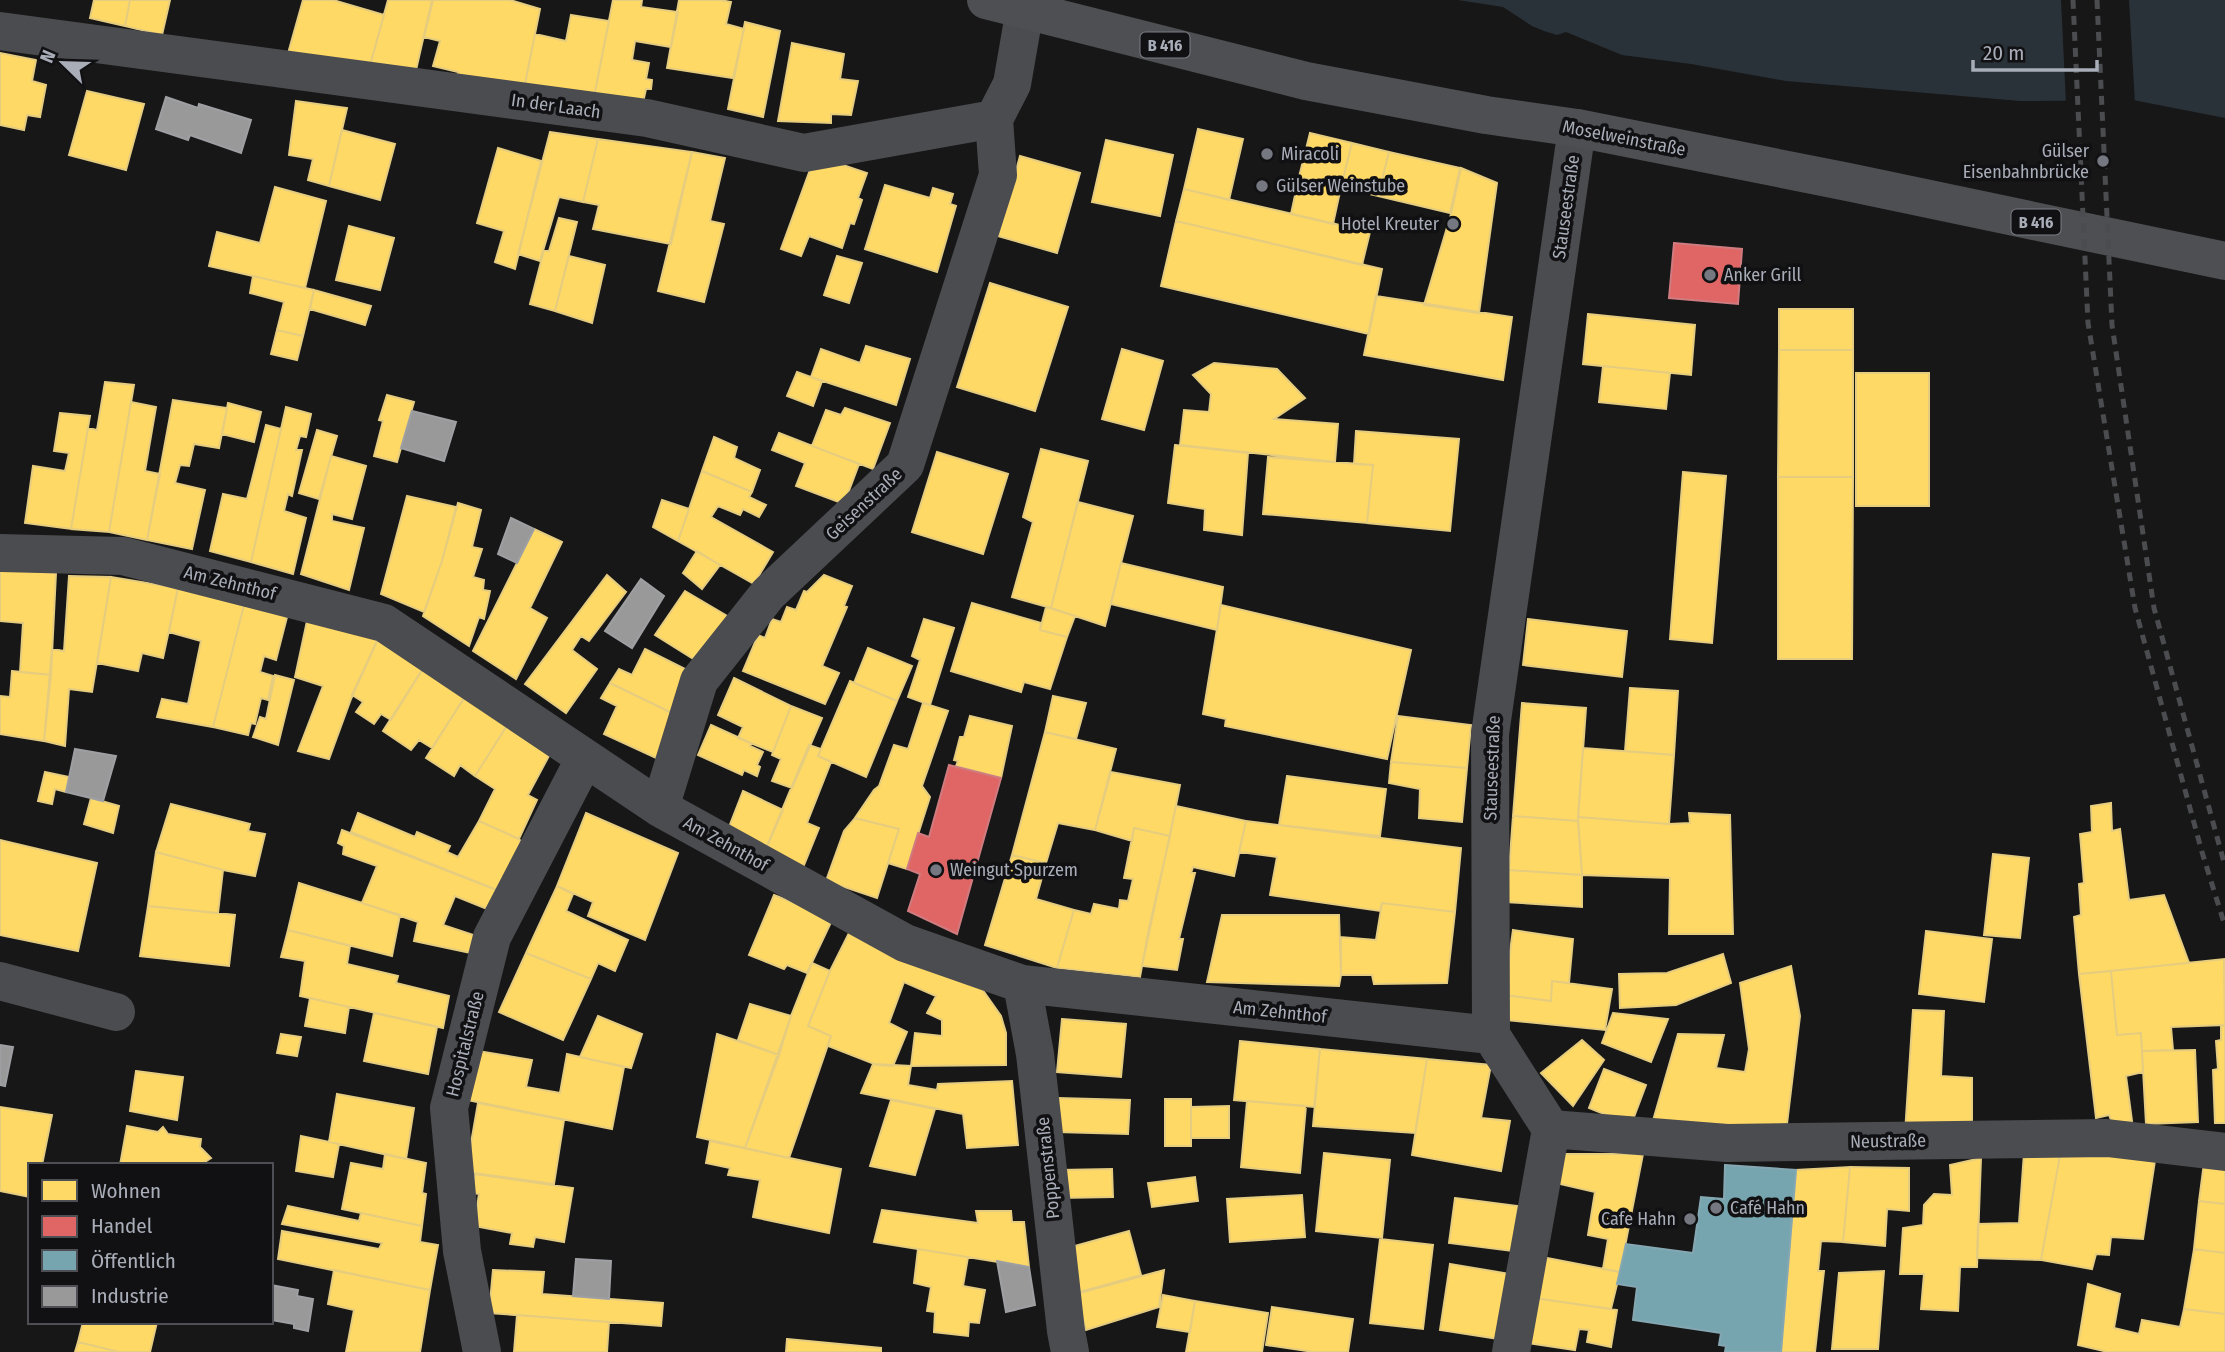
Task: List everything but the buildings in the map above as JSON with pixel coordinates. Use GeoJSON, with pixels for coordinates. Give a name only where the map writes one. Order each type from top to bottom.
{"type":"FeatureCollection","features":[{"type":"Feature","properties":{"kind":"main road","name":"B 416"},"geometry":{"type":"LineString","coordinates":[[986,0],[1025,9]]}},
{"type":"Feature","properties":{"kind":"main road","name":"Moselweinstraße"},"geometry":{"type":"LineString","coordinates":[[1025,9],[1306,80],[1486,115],[1577,128],[1848,181],[2225,261]]}},
{"type":"Feature","properties":{"kind":"street"},"geometry":{"type":"LineString","coordinates":[[994,119],[1012,83],[1025,9]]}},
{"type":"Feature","properties":{"kind":"street","name":"In der Laach"},"geometry":{"type":"LineString","coordinates":[[0,31],[647,118],[804,153],[994,119]]}},
{"type":"Feature","properties":{"kind":"street","name":"Geisenstraße"},"geometry":{"type":"LineString","coordinates":[[660,808],[699,681],[768,594],[905,465],[998,174],[994,119]]}},
{"type":"Feature","properties":{"kind":"street","name":"Stauseestraße"},"geometry":{"type":"LineString","coordinates":[[1491,1035],[1490,734],[1577,128]]}},
{"type":"Feature","properties":{"kind":"street","name":"Am Zehnthof"},"geometry":{"type":"LineString","coordinates":[[0,552],[123,555],[384,623],[660,808],[905,943],[1022,985],[1491,1035]]}},
{"type":"Feature","properties":{"kind":"street","name":"Hospitalstraße"},"geometry":{"type":"LineString","coordinates":[[482,1352],[462,1251],[449,1108],[492,937],[585,758]]}},
{"type":"Feature","properties":{"kind":"street"},"geometry":{"type":"LineString","coordinates":[[0,981],[116,1012]]}},
{"type":"Feature","properties":{"kind":"street","name":"Poppenstraße"},"geometry":{"type":"LineString","coordinates":[[1022,985],[1035,1054],[1070,1352]]}},
{"type":"Feature","properties":{"kind":"street"},"geometry":{"type":"LineString","coordinates":[[1491,1035],[1551,1129],[1511,1352]]}},
{"type":"Feature","properties":{"kind":"street","name":"Neustraße"},"geometry":{"type":"LineString","coordinates":[[1551,1129],[1727,1143],[2107,1138],[2225,1152]]}},
{"type":"Feature","properties":{"kind":"shaded area"},"geometry":{"type":"Polygon","coordinates":[[[1458,0],[2225,0],[2225,118],[2133,100],[2020,101],[1786,81],[1622,55],[1566,32],[1557,35],[1544,31],[1503,7],[1458,0]]]}},
{"type":"Feature","properties":{"kind":"pier"},"geometry":{"type":"Polygon","coordinates":[[[2061,0],[2129,0],[2135,104],[2066,104],[2061,0]]]}},
{"type":"Feature","properties":{"kind":"railway"},"geometry":{"type":"LineString","coordinates":[[2073,0],[2088,323],[2135,608],[2225,926]]}},
{"type":"Feature","properties":{"kind":"railway"},"geometry":{"type":"LineString","coordinates":[[2097,0],[2112,325],[2154,608],[2225,866]]}},
{"type":"Feature","properties":{"kind":"place","name":"Miracoli"},"geometry":{"type":"Point","coordinates":[1267,154]}},
{"type":"Feature","properties":{"kind":"place","name":"Gülser Eisenbahnbrücke"},"geometry":{"type":"Point","coordinates":[2103,161]}},
{"type":"Feature","properties":{"kind":"place","name":"Gülser Weinstube"},"geometry":{"type":"Point","coordinates":[1262,186]}},
{"type":"Feature","properties":{"kind":"place","name":"Hotel Kreuter"},"geometry":{"type":"Point","coordinates":[1453,224]}},
{"type":"Feature","properties":{"kind":"place","name":"Anker Grill"},"geometry":{"type":"Point","coordinates":[1710,275]}},
{"type":"Feature","properties":{"kind":"place","name":"Weingut Spurzem"},"geometry":{"type":"Point","coordinates":[936,870]}},
{"type":"Feature","properties":{"kind":"place","name":"Café Hahn"},"geometry":{"type":"Point","coordinates":[1716,1208]}},
{"type":"Feature","properties":{"kind":"place","name":"Cafe Hahn"},"geometry":{"type":"Point","coordinates":[1690,1219]}}]}
